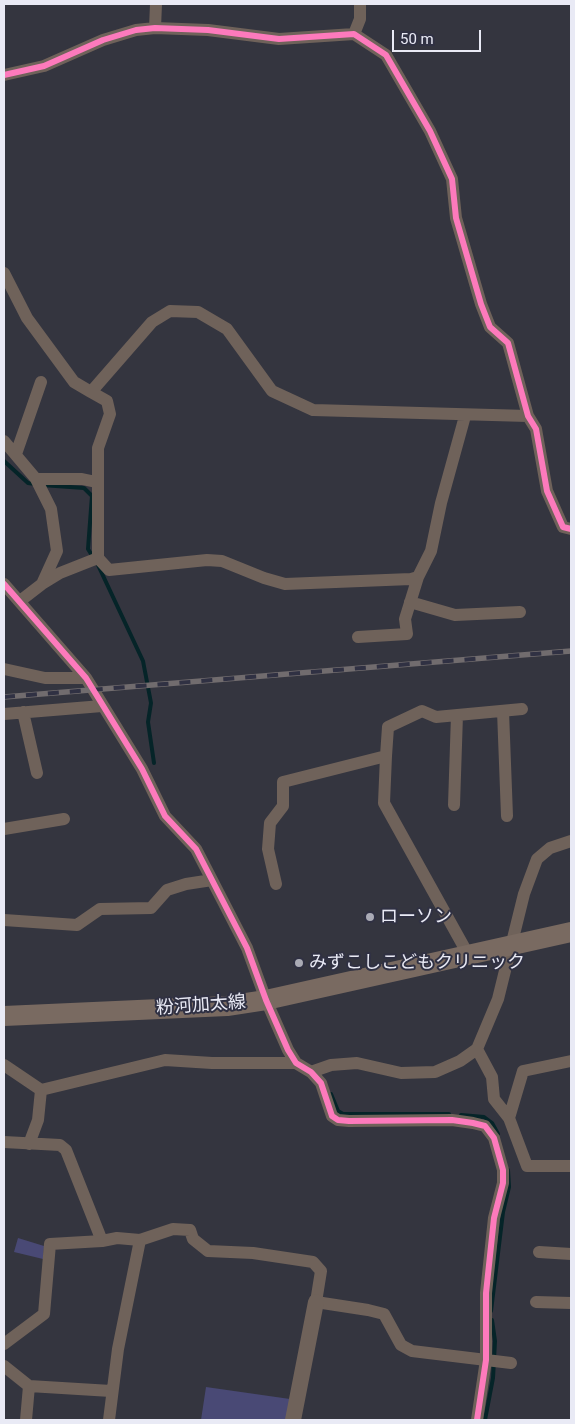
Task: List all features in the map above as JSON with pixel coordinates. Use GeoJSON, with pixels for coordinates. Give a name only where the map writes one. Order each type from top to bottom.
{"type":"FeatureCollection","features":[{"type":"Feature","properties":{"kind":"main road","name":"粉河加太線"},"geometry":{"type":"LineString","coordinates":[[4,1016],[226,1006],[266,1000],[571,932]]}},
{"type":"Feature","properties":{"kind":"street"},"geometry":{"type":"LineString","coordinates":[[155,28],[156,4]]}},
{"type":"Feature","properties":{"kind":"street"},"geometry":{"type":"LineString","coordinates":[[354,34],[360,19],[360,4]]}},
{"type":"Feature","properties":{"kind":"street"},"geometry":{"type":"LineString","coordinates":[[4,75],[44,66],[103,40],[136,30],[155,28],[208,30],[278,39],[354,34],[386,55],[430,131],[452,179],[456,218],[481,304],[490,327],[508,343],[528,416],[536,429],[547,491],[563,527],[571,529]]}},
{"type":"Feature","properties":{"kind":"street"},"geometry":{"type":"LineString","coordinates":[[4,273],[27,318],[74,382],[107,401],[110,414],[98,448],[96,482],[100,501],[98,558],[109,570],[207,560],[222,561],[264,578],[285,584],[411,579],[418,577]]}},
{"type":"Feature","properties":{"kind":"street"},"geometry":{"type":"LineString","coordinates":[[91,392],[152,322],[170,311],[198,312],[227,329],[272,391],[312,410],[465,416],[528,416]]}},
{"type":"Feature","properties":{"kind":"street"},"geometry":{"type":"LineString","coordinates":[[16,454],[41,382]]}},
{"type":"Feature","properties":{"kind":"street"},"geometry":{"type":"LineString","coordinates":[[358,636],[407,634],[405,619],[418,577],[431,551],[440,503],[465,416]]}},
{"type":"Feature","properties":{"kind":"street"},"geometry":{"type":"LineString","coordinates":[[4,441],[36,479],[51,509],[57,551],[42,584]]}},
{"type":"Feature","properties":{"kind":"street"},"geometry":{"type":"LineString","coordinates":[[36,479],[82,478],[96,482]]}},
{"type":"Feature","properties":{"kind":"street"},"geometry":{"type":"LineString","coordinates":[[20,601],[60,573],[98,558]]}},
{"type":"Feature","properties":{"kind":"street"},"geometry":{"type":"LineString","coordinates":[[4,584],[86,678],[142,770],[165,816],[196,849],[247,948],[266,1000],[288,1050],[296,1063],[311,1072],[321,1083],[332,1116],[338,1120],[452,1120],[485,1126],[494,1138],[503,1170],[503,1183],[494,1218],[486,1293],[489,1360],[477,1420]]}},
{"type":"Feature","properties":{"kind":"street"},"geometry":{"type":"LineString","coordinates":[[410,602],[455,615],[520,612]]}},
{"type":"Feature","properties":{"kind":"street"},"geometry":{"type":"LineString","coordinates":[[4,669],[45,678],[86,678]]}},
{"type":"Feature","properties":{"kind":"street"},"geometry":{"type":"LineString","coordinates":[[4,714],[102,706]]}},
{"type":"Feature","properties":{"kind":"street"},"geometry":{"type":"LineString","coordinates":[[469,956],[384,803],[388,727],[422,711],[436,717],[522,709]]}},
{"type":"Feature","properties":{"kind":"street"},"geometry":{"type":"LineString","coordinates":[[503,711],[507,816]]}},
{"type":"Feature","properties":{"kind":"street"},"geometry":{"type":"LineString","coordinates":[[23,712],[37,773]]}},
{"type":"Feature","properties":{"kind":"street"},"geometry":{"type":"LineString","coordinates":[[454,805],[457,715]]}},
{"type":"Feature","properties":{"kind":"street"},"geometry":{"type":"LineString","coordinates":[[276,884],[268,849],[270,823],[283,806],[283,782],[386,756]]}},
{"type":"Feature","properties":{"kind":"street"},"geometry":{"type":"LineString","coordinates":[[4,829],[64,819]]}},
{"type":"Feature","properties":{"kind":"street"},"geometry":{"type":"LineString","coordinates":[[311,1072],[331,1065],[357,1063],[401,1073],[434,1072],[460,1061],[477,1049],[498,999],[524,894],[537,859],[550,848],[571,841]]}},
{"type":"Feature","properties":{"kind":"street"},"geometry":{"type":"LineString","coordinates":[[4,920],[77,925],[100,908],[152,908],[167,890],[186,884],[212,880]]}},
{"type":"Feature","properties":{"kind":"street"},"geometry":{"type":"LineString","coordinates":[[477,1049],[492,1076],[494,1099],[509,1118],[527,1166],[571,1166]]}},
{"type":"Feature","properties":{"kind":"street"},"geometry":{"type":"LineString","coordinates":[[4,1066],[41,1090],[165,1060],[212,1063],[296,1063]]}},
{"type":"Feature","properties":{"kind":"street"},"geometry":{"type":"LineString","coordinates":[[509,1118],[523,1071],[571,1061]]}},
{"type":"Feature","properties":{"kind":"street"},"geometry":{"type":"LineString","coordinates":[[29,1144],[38,1120],[41,1090]]}},
{"type":"Feature","properties":{"kind":"street"},"geometry":{"type":"LineString","coordinates":[[4,1142],[60,1145],[66,1150],[102,1241]]}},
{"type":"Feature","properties":{"kind":"street"},"geometry":{"type":"LineString","coordinates":[[4,1344],[44,1314],[50,1244],[102,1241],[117,1238],[140,1240],[173,1229],[190,1230],[193,1239],[208,1252],[253,1253],[313,1262],[320,1271],[316,1302],[293,1420]]}},
{"type":"Feature","properties":{"kind":"street"},"geometry":{"type":"LineString","coordinates":[[109,1420],[111,1391],[140,1240]]}},
{"type":"Feature","properties":{"kind":"street"},"geometry":{"type":"LineString","coordinates":[[540,1252],[571,1254]]}},
{"type":"Feature","properties":{"kind":"street"},"geometry":{"type":"LineString","coordinates":[[316,1302],[384,1314],[401,1345],[412,1351],[511,1363]]}},
{"type":"Feature","properties":{"kind":"street"},"geometry":{"type":"LineString","coordinates":[[536,1302],[571,1303]]}},
{"type":"Feature","properties":{"kind":"street"},"geometry":{"type":"LineString","coordinates":[[4,1366],[29,1386],[111,1391]]}},
{"type":"Feature","properties":{"kind":"street"},"geometry":{"type":"LineString","coordinates":[[26,1420],[29,1386]]}},
{"type":"Feature","properties":{"kind":"shaded area"},"geometry":{"type":"Polygon","coordinates":[[[18,1238],[44,1246],[43,1259],[14,1252],[18,1238]]]}},
{"type":"Feature","properties":{"kind":"shaded area"},"geometry":{"type":"Polygon","coordinates":[[[206,1387],[290,1399],[286,1420],[201,1420],[206,1387]]]}},
{"type":"Feature","properties":{"kind":"waterway"},"geometry":{"type":"LineString","coordinates":[[4,461],[28,483],[35,484]]}},
{"type":"Feature","properties":{"kind":"waterway"},"geometry":{"type":"LineString","coordinates":[[42,485],[84,488],[92,496],[88,549],[93,557]]}},
{"type":"Feature","properties":{"kind":"waterway"},"geometry":{"type":"LineString","coordinates":[[98,565],[143,661],[151,703],[148,722],[154,763]]}},
{"type":"Feature","properties":{"kind":"waterway"},"geometry":{"type":"LineString","coordinates":[[331,1094],[338,1111],[343,1114],[449,1114]]}},
{"type":"Feature","properties":{"kind":"waterway"},"geometry":{"type":"LineString","coordinates":[[461,1115],[484,1117],[492,1123],[498,1134]]}},
{"type":"Feature","properties":{"kind":"waterway"},"geometry":{"type":"LineString","coordinates":[[491,1311],[503,1212],[509,1187],[508,1170]]}},
{"type":"Feature","properties":{"kind":"waterway"},"geometry":{"type":"LineString","coordinates":[[485,1420],[493,1378],[495,1341],[492,1320]]}},
{"type":"Feature","properties":{"kind":"railway"},"geometry":{"type":"LineString","coordinates":[[4,697],[571,651]]}},
{"type":"Feature","properties":{"kind":"cycle path"},"geometry":{"type":"LineString","coordinates":[[4,75],[44,66],[103,40],[136,30],[155,28],[208,30],[279,39],[354,34],[386,55],[430,131],[452,179],[456,218],[481,304],[490,327],[508,343],[528,416],[536,429],[547,491],[563,527],[571,529]]}},
{"type":"Feature","properties":{"kind":"cycle path"},"geometry":{"type":"LineString","coordinates":[[4,584],[86,678],[142,769],[165,816],[196,849],[247,948],[266,1000],[288,1050],[296,1063],[311,1072],[321,1083],[332,1116],[338,1120],[349,1121],[452,1120],[485,1126],[494,1138],[503,1170],[503,1183],[494,1218],[486,1293],[486,1360],[477,1420]]}},
{"type":"Feature","properties":{"kind":"place","name":"ローソン"},"geometry":{"type":"Point","coordinates":[370,917]}},
{"type":"Feature","properties":{"kind":"place","name":"みずこしこどもクリニック"},"geometry":{"type":"Point","coordinates":[299,963]}}]}
